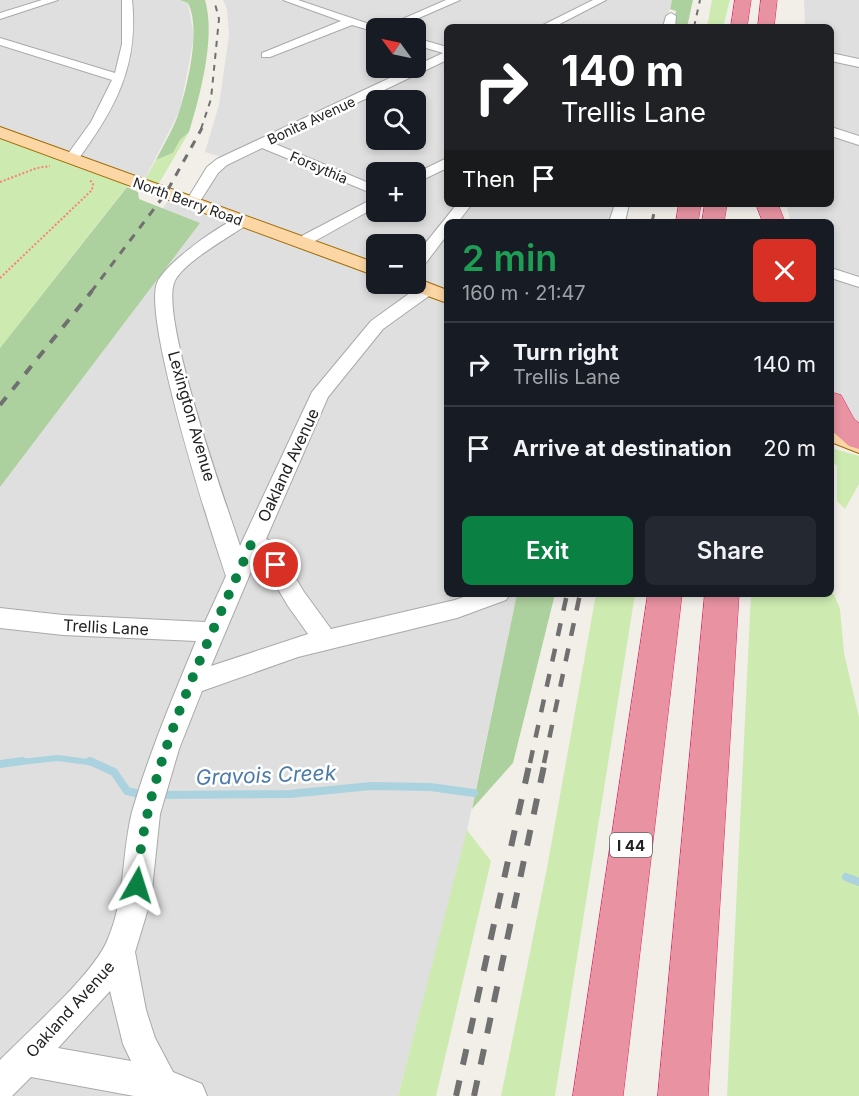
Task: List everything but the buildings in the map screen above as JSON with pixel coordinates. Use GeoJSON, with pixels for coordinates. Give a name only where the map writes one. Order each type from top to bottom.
{"type":"FeatureCollection","features":[{"type":"Feature","properties":{"kind":"highway"},"geometry":{"type":"LineString","coordinates":[[739,24],[743,0]]}},
{"type":"Feature","properties":{"kind":"highway"},"geometry":{"type":"LineString","coordinates":[[766,24],[769,0]]}},
{"type":"Feature","properties":{"kind":"highway"},"geometry":{"type":"LineString","coordinates":[[834,418],[859,439]]}},
{"type":"Feature","properties":{"kind":"highway","name":"I 44"},"geometry":{"type":"LineString","coordinates":[[598,1096],[664,597]]}},
{"type":"Feature","properties":{"kind":"highway"},"geometry":{"type":"LineString","coordinates":[[683,1096],[722,597]]}},
{"type":"Feature","properties":{"kind":"main road","name":"North Berry Road"},"geometry":{"type":"LineString","coordinates":[[0,132],[366,266]]}},
{"type":"Feature","properties":{"kind":"main road"},"geometry":{"type":"LineString","coordinates":[[834,418],[859,444]]}},
{"type":"Feature","properties":{"kind":"main road"},"geometry":{"type":"LineString","coordinates":[[834,446],[859,454]]}},
{"type":"Feature","properties":{"kind":"street"},"geometry":{"type":"LineString","coordinates":[[0,16],[53,0]]}},
{"type":"Feature","properties":{"kind":"street"},"geometry":{"type":"LineString","coordinates":[[72,158],[92,131],[119,78],[130,36],[127,0]]}},
{"type":"Feature","properties":{"kind":"street"},"geometry":{"type":"LineString","coordinates":[[288,0],[366,25]]}},
{"type":"Feature","properties":{"kind":"street"},"geometry":{"type":"LineString","coordinates":[[412,18],[455,0]]}},
{"type":"Feature","properties":{"kind":"street"},"geometry":{"type":"LineString","coordinates":[[551,24],[601,0]]}},
{"type":"Feature","properties":{"kind":"street"},"geometry":{"type":"LineString","coordinates":[[266,55],[351,21]]}},
{"type":"Feature","properties":{"kind":"street"},"geometry":{"type":"LineString","coordinates":[[0,42],[119,78]]}},
{"type":"Feature","properties":{"kind":"street"},"geometry":{"type":"LineString","coordinates":[[426,44],[444,50]]}},
{"type":"Feature","properties":{"kind":"street","name":"Bonita Avenue"},"geometry":{"type":"LineString","coordinates":[[192,203],[216,166],[444,57]]}},
{"type":"Feature","properties":{"kind":"street"},"geometry":{"type":"LineString","coordinates":[[834,58],[859,63]]}},
{"type":"Feature","properties":{"kind":"street"},"geometry":{"type":"LineString","coordinates":[[834,132],[859,141]]}},
{"type":"Feature","properties":{"kind":"street","name":"Forsythia"},"geometry":{"type":"LineString","coordinates":[[261,143],[366,187]]}},
{"type":"Feature","properties":{"kind":"street"},"geometry":{"type":"LineString","coordinates":[[426,174],[444,164]]}},
{"type":"Feature","properties":{"kind":"street"},"geometry":{"type":"LineString","coordinates":[[300,243],[366,207]]}},
{"type":"Feature","properties":{"kind":"street"},"geometry":{"type":"LineString","coordinates":[[452,219],[462,207]]}},
{"type":"Feature","properties":{"kind":"street","name":"Lexington Avenue"},"geometry":{"type":"LineString","coordinates":[[237,575],[178,378],[164,308],[164,285],[173,270],[243,221]]}},
{"type":"Feature","properties":{"kind":"street"},"geometry":{"type":"LineString","coordinates":[[426,252],[444,229]]}},
{"type":"Feature","properties":{"kind":"street"},"geometry":{"type":"LineString","coordinates":[[834,274],[859,282]]}},
{"type":"Feature","properties":{"kind":"street","name":"Oakland Avenue"},"geometry":{"type":"LineString","coordinates":[[0,1084],[94,987],[119,952],[136,899],[138,870],[150,800],[191,684],[237,575],[319,396],[346,360],[377,325],[429,290]]}},
{"type":"Feature","properties":{"kind":"street"},"geometry":{"type":"LineString","coordinates":[[252,542],[266,548],[296,599],[326,639]]}},
{"type":"Feature","properties":{"kind":"street"},"geometry":{"type":"LineString","coordinates":[[191,684],[232,668],[326,639],[457,609],[490,597]]}},
{"type":"Feature","properties":{"kind":"street","name":"Trellis Lane"},"geometry":{"type":"LineString","coordinates":[[0,618],[63,625],[212,632]]}},
{"type":"Feature","properties":{"kind":"street"},"geometry":{"type":"LineString","coordinates":[[119,952],[130,1010],[140,1044],[176,1090]]}},
{"type":"Feature","properties":{"kind":"street"},"geometry":{"type":"LineString","coordinates":[[26,1059],[176,1090]]}},
{"type":"Feature","properties":{"kind":"path"},"geometry":{"type":"LineString","coordinates":[[0,182],[37,168],[52,165]]}},
{"type":"Feature","properties":{"kind":"path"},"geometry":{"type":"LineString","coordinates":[[0,278],[92,190],[93,184],[87,178]]}},
{"type":"Feature","properties":{"kind":"shaded area"},"geometry":{"type":"Polygon","coordinates":[[[0,0],[180,0],[188,3],[194,37],[180,110],[144,181],[0,129],[0,0]]]}},
{"type":"Feature","properties":{"kind":"shaded area"},"geometry":{"type":"Polygon","coordinates":[[[223,0],[280,0],[366,28],[366,78],[426,78],[426,46],[444,52],[444,159],[426,169],[426,162],[366,162],[366,201],[300,237],[201,200],[218,169],[231,160],[205,152],[219,105],[229,35],[227,9],[223,0]]]}},
{"type":"Feature","properties":{"kind":"shaded area"},"geometry":{"type":"Polygon","coordinates":[[[293,0],[672,0],[666,24],[444,24],[444,48],[426,42],[426,18],[366,18],[366,23],[293,0]]]}},
{"type":"Feature","properties":{"kind":"shaded area"},"geometry":{"type":"Polygon","coordinates":[[[804,0],[859,0],[859,61],[834,55],[834,24],[805,24],[804,0]]]}},
{"type":"Feature","properties":{"kind":"shaded area"},"geometry":{"type":"Polygon","coordinates":[[[834,61],[859,65],[859,431],[839,406],[834,392],[834,219],[790,219],[787,207],[834,207],[834,61]]]}},
{"type":"Feature","properties":{"kind":"shaded area"},"geometry":{"type":"Polygon","coordinates":[[[444,169],[444,207],[614,207],[611,219],[444,219],[444,291],[426,285],[426,234],[366,234],[366,262],[317,244],[315,241],[366,212],[366,222],[426,222],[426,179],[444,169]]]}},
{"type":"Feature","properties":{"kind":"shaded area"},"geometry":{"type":"Polygon","coordinates":[[[168,201],[366,272],[366,294],[426,294],[444,300],[444,597],[516,597],[461,859],[398,1096],[0,1096],[0,445],[168,201]]]}},
{"type":"Feature","properties":{"kind":"green space"},"geometry":{"type":"Polygon","coordinates":[[[180,0],[205,0],[209,31],[208,49],[198,101],[189,132],[180,140],[173,153],[156,160],[178,115],[192,56],[192,14],[188,3],[180,0]]]}},
{"type":"Feature","properties":{"kind":"green space"},"geometry":{"type":"Polygon","coordinates":[[[672,0],[693,0],[688,24],[674,24],[676,11],[670,9],[672,0]]]}},
{"type":"Feature","properties":{"kind":"green space"},"geometry":{"type":"Polygon","coordinates":[[[712,0],[730,0],[724,24],[708,24],[712,0]]]}},
{"type":"Feature","properties":{"kind":"green space"},"geometry":{"type":"Polygon","coordinates":[[[189,132],[158,185],[144,181],[156,160],[173,153],[180,140],[189,132]]]}},
{"type":"Feature","properties":{"kind":"green space"},"geometry":{"type":"Polygon","coordinates":[[[0,138],[128,185],[0,348],[0,138]]]}},
{"type":"Feature","properties":{"kind":"green space"},"geometry":{"type":"Polygon","coordinates":[[[127,187],[138,192],[139,199],[200,223],[0,487],[0,348],[127,187]]]}},
{"type":"Feature","properties":{"kind":"green space"},"geometry":{"type":"Polygon","coordinates":[[[834,449],[859,456],[859,484],[845,509],[837,501],[837,466],[834,463],[834,449]]]}},
{"type":"Feature","properties":{"kind":"green space"},"geometry":{"type":"Polygon","coordinates":[[[834,594],[840,609],[844,653],[859,717],[859,1096],[727,1096],[751,597],[834,597],[834,594]]]}},
{"type":"Feature","properties":{"kind":"green space"},"geometry":{"type":"Polygon","coordinates":[[[516,597],[554,597],[513,763],[472,809],[516,597]]]}},
{"type":"Feature","properties":{"kind":"green space"},"geometry":{"type":"Polygon","coordinates":[[[595,597],[635,597],[555,1096],[501,1096],[547,868],[595,597]]]}},
{"type":"Feature","properties":{"kind":"green space"},"geometry":{"type":"Polygon","coordinates":[[[467,830],[491,861],[436,1096],[398,1096],[467,830]]]}},
{"type":"Feature","properties":{"kind":"waterway","name":"Gravois Creek"},"geometry":{"type":"LineString","coordinates":[[11,763],[58,758],[94,763]]}},
{"type":"Feature","properties":{"kind":"waterway","name":"Gravois Creek"},"geometry":{"type":"LineString","coordinates":[[0,764],[22,761]]}},
{"type":"Feature","properties":{"kind":"waterway","name":"Gravois Creek"},"geometry":{"type":"LineString","coordinates":[[90,761],[94,763]]}},
{"type":"Feature","properties":{"kind":"waterway","name":"Gravois Creek"},"geometry":{"type":"LineString","coordinates":[[94,763],[114,772],[127,791],[144,795]]}},
{"type":"Feature","properties":{"kind":"waterway","name":"Gravois Creek"},"geometry":{"type":"LineString","coordinates":[[159,795],[290,794],[371,786],[430,787],[474,793]]}},
{"type":"Feature","properties":{"kind":"waterway","name":"Gravois Creek"},"geometry":{"type":"LineString","coordinates":[[846,877],[859,882]]}},
{"type":"Feature","properties":{"kind":"railway"},"geometry":{"type":"LineString","coordinates":[[201,129],[211,99],[219,19],[214,0]]}},
{"type":"Feature","properties":{"kind":"railway"},"geometry":{"type":"LineString","coordinates":[[695,24],[700,0]]}},
{"type":"Feature","properties":{"kind":"railway"},"geometry":{"type":"LineString","coordinates":[[91,292],[166,193],[202,128]]}},
{"type":"Feature","properties":{"kind":"railway"},"geometry":{"type":"LineString","coordinates":[[653,219],[655,207]]}},
{"type":"Feature","properties":{"kind":"railway"},"geometry":{"type":"LineString","coordinates":[[0,405],[92,291]]}},
{"type":"Feature","properties":{"kind":"railway"},"geometry":{"type":"LineString","coordinates":[[530,763],[566,597]]}},
{"type":"Feature","properties":{"kind":"railway"},"geometry":{"type":"LineString","coordinates":[[544,763],[579,597]]}},
{"type":"Feature","properties":{"kind":"railway"},"geometry":{"type":"LineString","coordinates":[[456,1096],[530,761]]}},
{"type":"Feature","properties":{"kind":"railway"},"geometry":{"type":"LineString","coordinates":[[474,1096],[545,761]]}},
{"type":"Feature","properties":{"kind":"route"},"geometry":{"type":"LineString","coordinates":[[137,885],[146,814],[153,786],[212,632],[252,542],[266,548],[276,565]]}}]}
